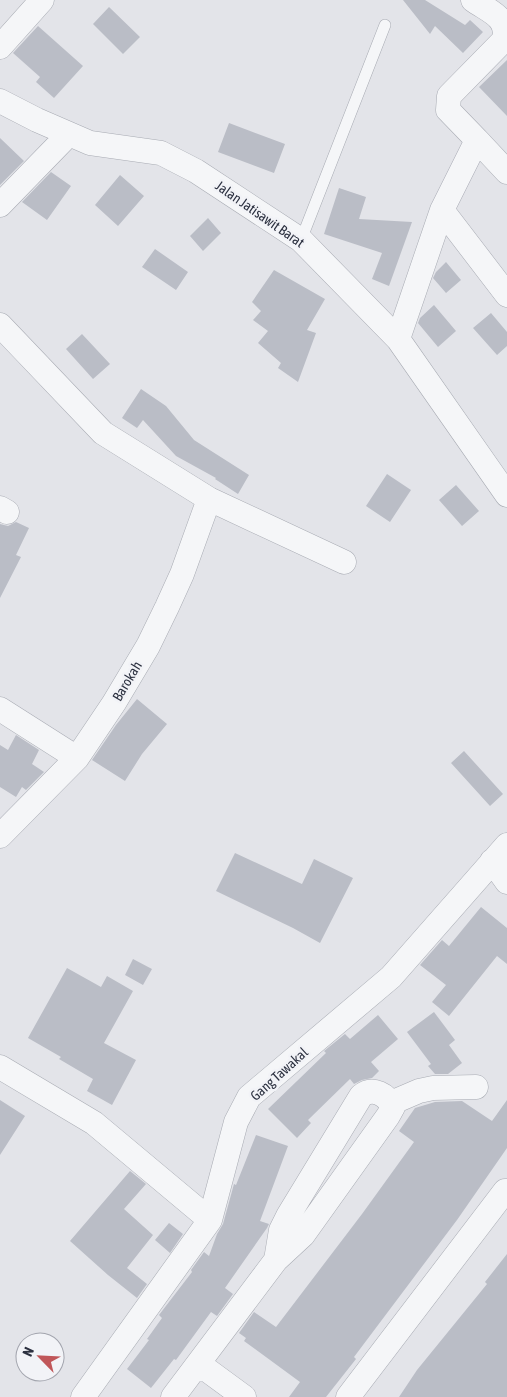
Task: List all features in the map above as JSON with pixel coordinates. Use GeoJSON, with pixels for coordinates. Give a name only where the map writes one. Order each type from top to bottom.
{"type":"FeatureCollection","features":[{"type":"Feature","properties":{"kind":"street"},"geometry":{"type":"LineString","coordinates":[[0,47],[42,0]]}},
{"type":"Feature","properties":{"kind":"street"},"geometry":{"type":"LineString","coordinates":[[475,0],[503,20],[506,30],[505,39],[449,96],[448,110],[507,172]]}},
{"type":"Feature","properties":{"kind":"street","name":"Jalan Jatisawit Barat"},"geometry":{"type":"LineString","coordinates":[[0,101],[90,143],[161,153],[196,171],[301,240],[398,339],[507,495]]}},
{"type":"Feature","properties":{"kind":"street"},"geometry":{"type":"LineString","coordinates":[[0,205],[69,134]]}},
{"type":"Feature","properties":{"kind":"street"},"geometry":{"type":"LineString","coordinates":[[398,339],[442,210],[477,140]]}},
{"type":"Feature","properties":{"kind":"street"},"geometry":{"type":"LineString","coordinates":[[442,210],[507,295]]}},
{"type":"Feature","properties":{"kind":"street"},"geometry":{"type":"LineString","coordinates":[[0,325],[103,433],[209,499],[344,562]]}},
{"type":"Feature","properties":{"kind":"street","name":"Barokah"},"geometry":{"type":"LineString","coordinates":[[0,836],[77,758],[114,703],[148,646],[182,574],[209,499]]}},
{"type":"Feature","properties":{"kind":"street"},"geometry":{"type":"LineString","coordinates":[[0,709],[77,758]]}},
{"type":"Feature","properties":{"kind":"street"},"geometry":{"type":"LineString","coordinates":[[500,853],[507,882]]}},
{"type":"Feature","properties":{"kind":"street","name":"Gang Tawakal"},"geometry":{"type":"LineString","coordinates":[[83,1397],[210,1220],[236,1122],[250,1098],[391,977],[500,853]]}},
{"type":"Feature","properties":{"kind":"street"},"geometry":{"type":"LineString","coordinates":[[0,1067],[94,1123],[210,1220]]}},
{"type":"Feature","properties":{"kind":"street"},"geometry":{"type":"LineString","coordinates":[[391,1104],[419,1091],[433,1088],[476,1087]]}},
{"type":"Feature","properties":{"kind":"street"},"geometry":{"type":"LineString","coordinates":[[173,1397],[276,1260],[303,1235],[392,1111],[393,1107],[383,1095],[373,1091],[366,1092],[361,1096],[288,1216],[281,1230],[276,1260]]}},
{"type":"Feature","properties":{"kind":"street"},"geometry":{"type":"LineString","coordinates":[[348,1397],[507,1191]]}},
{"type":"Feature","properties":{"kind":"street"},"geometry":{"type":"LineString","coordinates":[[199,1364],[244,1397]]}},
{"type":"Feature","properties":{"kind":"lane"},"geometry":{"type":"LineString","coordinates":[[301,240],[385,25]]}},
{"type":"Feature","properties":{"kind":"building"},"geometry":{"type":"Polygon","coordinates":[[[403,0],[425,0],[465,25],[470,20],[483,32],[463,53],[435,26],[430,34],[403,0]]]}},
{"type":"Feature","properties":{"kind":"building"},"geometry":{"type":"Polygon","coordinates":[[[109,7],[140,37],[123,54],[93,24],[109,7]]]}},
{"type":"Feature","properties":{"kind":"building"},"geometry":{"type":"Polygon","coordinates":[[[38,26],[83,66],[54,98],[36,82],[40,77],[13,53],[38,26]]]}},
{"type":"Feature","properties":{"kind":"building"},"geometry":{"type":"Polygon","coordinates":[[[507,60],[507,116],[479,87],[507,60]]]}},
{"type":"Feature","properties":{"kind":"building"},"geometry":{"type":"Polygon","coordinates":[[[229,123],[285,144],[274,173],[218,152],[229,123]]]}},
{"type":"Feature","properties":{"kind":"building"},"geometry":{"type":"Polygon","coordinates":[[[0,138],[24,161],[0,185],[0,138]]]}},
{"type":"Feature","properties":{"kind":"building"},"geometry":{"type":"Polygon","coordinates":[[[51,172],[71,186],[47,220],[22,202],[51,172]]]}},
{"type":"Feature","properties":{"kind":"building"},"geometry":{"type":"Polygon","coordinates":[[[120,175],[144,196],[118,226],[95,205],[120,175]]]}},
{"type":"Feature","properties":{"kind":"building"},"geometry":{"type":"Polygon","coordinates":[[[339,188],[366,197],[359,219],[412,222],[389,286],[372,279],[382,253],[324,234],[339,188]]]}},
{"type":"Feature","properties":{"kind":"building"},"geometry":{"type":"Polygon","coordinates":[[[208,218],[221,233],[203,251],[190,236],[208,218]]]}},
{"type":"Feature","properties":{"kind":"building"},"geometry":{"type":"Polygon","coordinates":[[[155,249],[188,272],[176,290],[142,267],[155,249]]]}},
{"type":"Feature","properties":{"kind":"building"},"geometry":{"type":"Polygon","coordinates":[[[446,262],[461,280],[446,293],[433,278],[446,262]]]}},
{"type":"Feature","properties":{"kind":"building"},"geometry":{"type":"Polygon","coordinates":[[[274,270],[325,299],[307,330],[316,333],[298,382],[278,368],[281,363],[258,343],[268,331],[253,320],[261,311],[252,302],[274,270]]]}},
{"type":"Feature","properties":{"kind":"building"},"geometry":{"type":"Polygon","coordinates":[[[434,305],[456,331],[438,347],[418,323],[420,318],[434,305]]]}},
{"type":"Feature","properties":{"kind":"building"},"geometry":{"type":"Polygon","coordinates":[[[491,313],[507,332],[507,346],[497,355],[473,328],[491,313]]]}},
{"type":"Feature","properties":{"kind":"building"},"geometry":{"type":"Polygon","coordinates":[[[82,334],[110,364],[93,379],[66,349],[82,334]]]}},
{"type":"Feature","properties":{"kind":"building"},"geometry":{"type":"Polygon","coordinates":[[[141,389],[166,406],[194,440],[249,475],[238,494],[216,478],[176,456],[143,420],[137,428],[122,418],[141,389]]]}},
{"type":"Feature","properties":{"kind":"building"},"geometry":{"type":"Polygon","coordinates":[[[387,474],[411,490],[390,522],[366,506],[387,474]]]}},
{"type":"Feature","properties":{"kind":"building"},"geometry":{"type":"Polygon","coordinates":[[[456,485],[479,511],[462,526],[439,500],[456,485]]]}},
{"type":"Feature","properties":{"kind":"building"},"geometry":{"type":"Polygon","coordinates":[[[16,522],[29,528],[16,555],[21,557],[0,598],[0,524],[8,526],[16,522]]]}},
{"type":"Feature","properties":{"kind":"building"},"geometry":{"type":"Polygon","coordinates":[[[137,699],[167,724],[142,754],[125,781],[92,760],[137,699]]]}},
{"type":"Feature","properties":{"kind":"building"},"geometry":{"type":"Polygon","coordinates":[[[16,735],[39,750],[32,764],[44,772],[26,790],[22,787],[16,797],[0,787],[0,745],[8,750],[16,735]]]}},
{"type":"Feature","properties":{"kind":"building"},"geometry":{"type":"Polygon","coordinates":[[[464,751],[503,794],[490,806],[451,763],[464,751]]]}},
{"type":"Feature","properties":{"kind":"building"},"geometry":{"type":"Polygon","coordinates":[[[235,853],[302,884],[314,859],[353,878],[320,943],[216,891],[235,853]]]}},
{"type":"Feature","properties":{"kind":"building"},"geometry":{"type":"Polygon","coordinates":[[[481,907],[507,928],[507,964],[497,956],[449,1016],[432,1002],[446,985],[420,965],[442,940],[449,946],[481,907]]]}},
{"type":"Feature","properties":{"kind":"building"},"geometry":{"type":"Polygon","coordinates":[[[133,959],[152,969],[143,985],[125,975],[133,959]]]}},
{"type":"Feature","properties":{"kind":"building"},"geometry":{"type":"Polygon","coordinates":[[[67,968],[101,987],[107,976],[133,991],[104,1043],[136,1060],[112,1105],[87,1091],[93,1079],[59,1059],[61,1057],[28,1038],[67,968]]]}},
{"type":"Feature","properties":{"kind":"building"},"geometry":{"type":"Polygon","coordinates":[[[434,1012],[455,1040],[449,1045],[462,1063],[448,1074],[435,1074],[428,1066],[431,1064],[407,1032],[434,1012]]]}},
{"type":"Feature","properties":{"kind":"building"},"geometry":{"type":"Polygon","coordinates":[[[378,1015],[398,1039],[371,1062],[379,1071],[372,1078],[354,1084],[350,1079],[308,1120],[311,1123],[297,1138],[268,1109],[326,1053],[324,1051],[345,1034],[350,1039],[378,1015]]]}},
{"type":"Feature","properties":{"kind":"building"},"geometry":{"type":"Polygon","coordinates":[[[0,1100],[25,1116],[0,1155],[0,1100]]]}},
{"type":"Feature","properties":{"kind":"building"},"geometry":{"type":"Polygon","coordinates":[[[507,1100],[507,1148],[457,1220],[354,1357],[356,1359],[326,1397],[289,1397],[300,1382],[244,1341],[246,1338],[239,1333],[254,1312],[276,1327],[414,1142],[399,1131],[415,1108],[435,1102],[462,1101],[492,1121],[507,1100]]]}},
{"type":"Feature","properties":{"kind":"building"},"geometry":{"type":"Polygon","coordinates":[[[256,1135],[288,1146],[260,1221],[269,1224],[225,1288],[233,1294],[217,1316],[211,1312],[176,1360],[174,1359],[151,1388],[127,1369],[149,1340],[147,1339],[162,1318],[159,1315],[192,1272],[191,1270],[204,1252],[209,1256],[223,1224],[234,1184],[236,1185],[256,1135]]]}},
{"type":"Feature","properties":{"kind":"building"},"geometry":{"type":"Polygon","coordinates":[[[130,1171],[146,1184],[124,1209],[153,1235],[127,1268],[147,1284],[137,1298],[70,1241],[130,1171]]]}},
{"type":"Feature","properties":{"kind":"building"},"geometry":{"type":"Polygon","coordinates":[[[169,1223],[183,1234],[170,1253],[155,1240],[169,1223]]]}},
{"type":"Feature","properties":{"kind":"building"},"geometry":{"type":"Polygon","coordinates":[[[507,1254],[507,1397],[399,1397],[417,1370],[487,1284],[485,1282],[507,1254]]]}}]}
